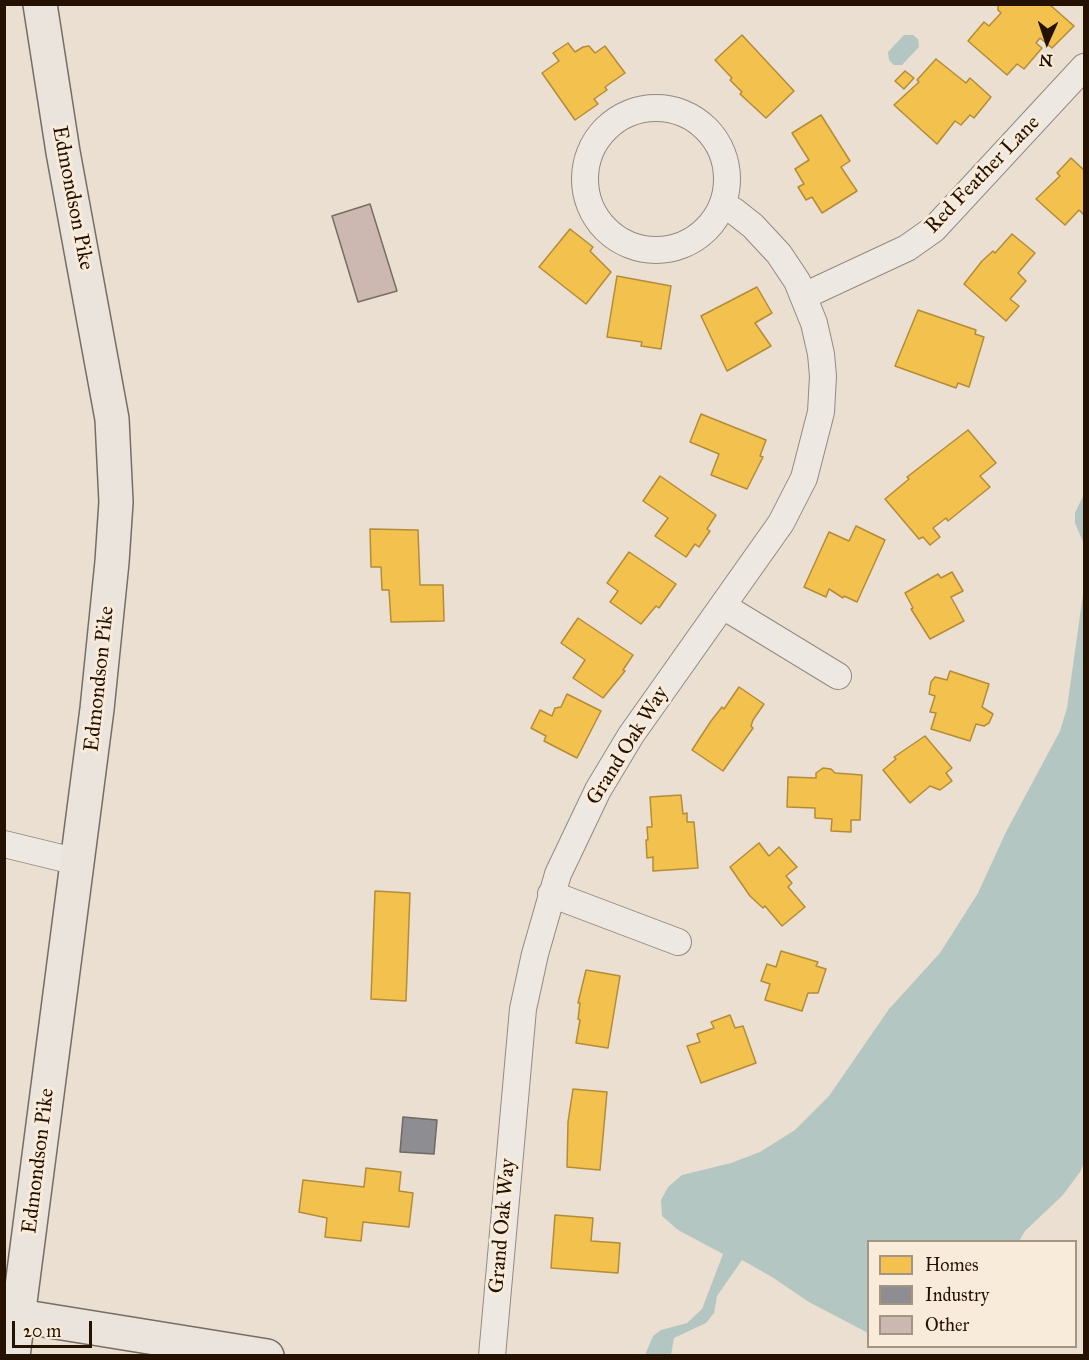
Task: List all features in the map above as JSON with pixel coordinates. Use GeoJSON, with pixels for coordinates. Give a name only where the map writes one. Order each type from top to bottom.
{"type":"FeatureCollection","features":[{"type":"Feature","properties":{"kind":"main road","name":"Edmondson Pike"},"geometry":{"type":"LineString","coordinates":[[13,1356],[78,862],[112,562],[115,454],[112,419],[63,152],[40,4]]}},
{"type":"Feature","properties":{"kind":"main road"},"geometry":{"type":"LineString","coordinates":[[19,1316],[267,1356]]}},
{"type":"Feature","properties":{"kind":"street","name":"Red Feather Lane"},"geometry":{"type":"LineString","coordinates":[[804,296],[907,248],[934,229],[1084,67]]}},
{"type":"Feature","properties":{"kind":"street"},"geometry":{"type":"LineString","coordinates":[[654,109],[682,114],[704,128],[719,146],[727,178],[722,205],[706,229],[693,240],[671,249],[635,247],[607,231],[593,213],[585,189],[588,158],[599,137],[621,118],[654,109]]}},
{"type":"Feature","properties":{"kind":"street","name":"Grand Oak Way"},"geometry":{"type":"LineString","coordinates":[[492,1356],[524,1009],[551,894],[568,851],[604,780],[642,719],[782,523],[800,488],[821,412],[823,370],[814,323],[804,296],[786,263],[773,247],[746,219],[722,205]]}},
{"type":"Feature","properties":{"kind":"street"},"geometry":{"type":"LineString","coordinates":[[723,606],[838,676]]}},
{"type":"Feature","properties":{"kind":"street"},"geometry":{"type":"LineString","coordinates":[[4,844],[78,862]]}},
{"type":"Feature","properties":{"kind":"street"},"geometry":{"type":"LineString","coordinates":[[551,894],[678,942]]}},
{"type":"Feature","properties":{"kind":"shaded area"},"geometry":{"type":"Polygon","coordinates":[[[904,35],[913,35],[918,39],[919,47],[902,65],[894,65],[889,60],[888,52],[904,35]]]}},
{"type":"Feature","properties":{"kind":"shaded area"},"geometry":{"type":"Polygon","coordinates":[[[1084,494],[1084,544],[1075,523],[1075,513],[1084,494]]]}},
{"type":"Feature","properties":{"kind":"shaded area"},"geometry":{"type":"Polygon","coordinates":[[[1084,587],[1084,1163],[1080,1172],[1063,1195],[1025,1231],[1020,1240],[867,1240],[867,1332],[809,1302],[742,1260],[717,1296],[714,1313],[706,1323],[674,1338],[671,1355],[645,1355],[653,1336],[661,1330],[687,1323],[702,1309],[723,1254],[678,1230],[662,1216],[661,1200],[668,1187],[682,1175],[731,1163],[760,1152],[795,1130],[829,1096],[889,1009],[940,953],[978,893],[1006,832],[1060,731],[1067,708],[1084,587]]]}},
{"type":"Feature","properties":{"kind":"building: Homes"},"geometry":{"type":"Polygon","coordinates":[[[998,4],[1049,4],[1074,26],[1052,48],[1040,38],[1036,43],[1042,48],[1024,69],[1017,64],[1007,75],[968,41],[984,22],[989,26],[1001,13],[998,10],[998,4]]]}},
{"type":"Feature","properties":{"kind":"building: Homes"},"geometry":{"type":"Polygon","coordinates":[[[742,35],[794,91],[766,118],[740,94],[742,92],[730,80],[732,78],[715,60],[742,35]]]}},
{"type":"Feature","properties":{"kind":"building: Homes"},"geometry":{"type":"Polygon","coordinates":[[[568,43],[575,52],[589,46],[595,53],[605,46],[625,73],[605,87],[607,90],[594,99],[598,104],[575,120],[542,73],[559,61],[553,53],[568,43]]]}},
{"type":"Feature","properties":{"kind":"building: Homes"},"geometry":{"type":"Polygon","coordinates":[[[936,59],[966,83],[970,78],[991,97],[974,118],[970,115],[961,125],[955,121],[937,144],[894,105],[919,82],[917,80],[936,59]]]}},
{"type":"Feature","properties":{"kind":"building: Homes"},"geometry":{"type":"Polygon","coordinates":[[[905,71],[914,78],[904,89],[895,81],[905,71]]]}},
{"type":"Feature","properties":{"kind":"building: Homes"},"geometry":{"type":"Polygon","coordinates":[[[821,115],[850,161],[841,167],[857,191],[822,213],[812,197],[806,200],[798,187],[804,184],[795,169],[809,160],[792,133],[821,115]]]}},
{"type":"Feature","properties":{"kind":"building: Homes"},"geometry":{"type":"Polygon","coordinates":[[[1071,158],[1084,170],[1084,215],[1079,210],[1065,225],[1036,199],[1060,176],[1057,173],[1071,158]]]}},
{"type":"Feature","properties":{"kind":"building: Homes"},"geometry":{"type":"Polygon","coordinates":[[[570,229],[593,247],[590,251],[611,272],[586,304],[539,267],[570,229]]]}},
{"type":"Feature","properties":{"kind":"building: Homes"},"geometry":{"type":"Polygon","coordinates":[[[1012,234],[1035,253],[1018,273],[1026,281],[1010,299],[1019,306],[1006,321],[964,284],[982,261],[993,251],[995,253],[1012,234]]]}},
{"type":"Feature","properties":{"kind":"building: Homes"},"geometry":{"type":"Polygon","coordinates":[[[617,276],[671,286],[661,349],[641,346],[642,342],[607,337],[617,276]]]}},
{"type":"Feature","properties":{"kind":"building: Homes"},"geometry":{"type":"Polygon","coordinates":[[[757,287],[772,313],[755,323],[771,346],[727,371],[701,316],[757,287]]]}},
{"type":"Feature","properties":{"kind":"building: Homes"},"geometry":{"type":"Polygon","coordinates":[[[918,310],[976,330],[975,334],[984,337],[969,387],[958,383],[956,388],[895,366],[918,310]]]}},
{"type":"Feature","properties":{"kind":"building: Homes"},"geometry":{"type":"Polygon","coordinates":[[[701,414],[766,440],[760,456],[763,457],[747,489],[711,475],[719,454],[690,442],[701,414]]]}},
{"type":"Feature","properties":{"kind":"building: Homes"},"geometry":{"type":"Polygon","coordinates":[[[968,430],[996,463],[980,476],[990,487],[948,521],[946,518],[933,528],[940,537],[930,545],[923,537],[919,539],[885,499],[909,479],[907,477],[968,430]]]}},
{"type":"Feature","properties":{"kind":"building: Homes"},"geometry":{"type":"Polygon","coordinates":[[[660,476],[716,515],[707,529],[710,531],[699,547],[695,544],[686,557],[655,536],[668,518],[643,501],[660,476]]]}},
{"type":"Feature","properties":{"kind":"building: Homes"},"geometry":{"type":"Polygon","coordinates":[[[856,526],[885,540],[857,602],[844,596],[843,598],[829,589],[826,597],[804,587],[829,532],[849,541],[856,526]]]}},
{"type":"Feature","properties":{"kind":"building: Homes"},"geometry":{"type":"Polygon","coordinates":[[[370,529],[418,530],[420,585],[443,585],[444,621],[391,622],[389,590],[382,590],[381,567],[371,567],[370,529]]]}},
{"type":"Feature","properties":{"kind":"building: Homes"},"geometry":{"type":"Polygon","coordinates":[[[629,552],[676,584],[659,608],[656,606],[641,624],[610,602],[618,591],[607,583],[629,552]]]}},
{"type":"Feature","properties":{"kind":"building: Homes"},"geometry":{"type":"Polygon","coordinates":[[[952,572],[963,591],[951,597],[964,621],[930,639],[911,609],[913,608],[905,593],[938,574],[941,578],[952,572]]]}},
{"type":"Feature","properties":{"kind":"building: Homes"},"geometry":{"type":"Polygon","coordinates":[[[578,618],[633,655],[623,670],[625,671],[603,698],[573,678],[585,660],[561,643],[578,618]]]}},
{"type":"Feature","properties":{"kind":"building: Homes"},"geometry":{"type":"Polygon","coordinates":[[[950,671],[989,684],[982,707],[993,714],[989,723],[984,726],[976,724],[970,741],[931,729],[936,713],[930,712],[935,696],[929,694],[931,682],[935,677],[947,680],[950,671]]]}},
{"type":"Feature","properties":{"kind":"building: Homes"},"geometry":{"type":"Polygon","coordinates":[[[739,687],[764,704],[753,720],[751,726],[753,728],[723,771],[692,750],[711,721],[722,707],[724,709],[739,687]]]}},
{"type":"Feature","properties":{"kind":"building: Homes"},"geometry":{"type":"Polygon","coordinates":[[[567,694],[601,711],[577,758],[544,741],[546,736],[531,728],[540,710],[552,716],[555,708],[561,707],[567,694]]]}},
{"type":"Feature","properties":{"kind":"building: Homes"},"geometry":{"type":"Polygon","coordinates":[[[925,736],[952,768],[946,773],[952,781],[940,790],[930,786],[910,803],[883,770],[896,759],[894,757],[925,736]]]}},
{"type":"Feature","properties":{"kind":"building: Homes"},"geometry":{"type":"Polygon","coordinates":[[[823,768],[831,769],[835,773],[862,775],[860,820],[851,820],[851,832],[831,831],[832,819],[815,818],[815,808],[787,807],[788,777],[816,778],[816,773],[823,768]]]}},
{"type":"Feature","properties":{"kind":"building: Homes"},"geometry":{"type":"Polygon","coordinates":[[[681,795],[683,814],[687,813],[687,822],[694,822],[698,868],[653,871],[653,857],[647,858],[646,840],[648,840],[647,827],[652,827],[650,797],[681,795]]]}},
{"type":"Feature","properties":{"kind":"building: Homes"},"geometry":{"type":"Polygon","coordinates":[[[759,843],[769,856],[779,847],[797,867],[786,876],[792,883],[788,887],[805,907],[782,926],[765,906],[763,908],[750,896],[730,867],[759,843]]]}},
{"type":"Feature","properties":{"kind":"building: Homes"},"geometry":{"type":"Polygon","coordinates":[[[375,891],[410,893],[406,1001],[371,999],[375,891]]]}},
{"type":"Feature","properties":{"kind":"building: Homes"},"geometry":{"type":"Polygon","coordinates":[[[781,951],[818,962],[816,966],[826,969],[818,993],[808,993],[802,1011],[765,1000],[770,984],[761,981],[767,964],[776,967],[781,951]]]}},
{"type":"Feature","properties":{"kind":"building: Homes"},"geometry":{"type":"Polygon","coordinates":[[[586,970],[620,976],[608,1048],[576,1043],[580,1020],[578,1019],[580,1003],[578,1003],[586,970]]]}},
{"type":"Feature","properties":{"kind":"building: Homes"},"geometry":{"type":"Polygon","coordinates":[[[730,1015],[735,1028],[743,1026],[756,1063],[701,1083],[687,1046],[700,1042],[697,1034],[714,1028],[711,1022],[730,1015]]]}},
{"type":"Feature","properties":{"kind":"building: Homes"},"geometry":{"type":"Polygon","coordinates":[[[573,1089],[607,1092],[600,1170],[567,1167],[568,1122],[573,1089]]]}},
{"type":"Feature","properties":{"kind":"building: Homes"},"geometry":{"type":"Polygon","coordinates":[[[366,1168],[401,1172],[399,1191],[413,1193],[409,1227],[363,1222],[361,1241],[325,1237],[327,1218],[299,1212],[303,1180],[364,1187],[366,1168]]]}},
{"type":"Feature","properties":{"kind":"building: Homes"},"geometry":{"type":"Polygon","coordinates":[[[555,1215],[593,1218],[591,1241],[620,1243],[618,1273],[551,1268],[555,1215]]]}},
{"type":"Feature","properties":{"kind":"building: Industry"},"geometry":{"type":"Polygon","coordinates":[[[403,1117],[437,1120],[434,1154],[400,1152],[403,1117]]]}},
{"type":"Feature","properties":{"kind":"building: Other"},"geometry":{"type":"Polygon","coordinates":[[[370,204],[397,291],[358,302],[332,216],[370,204]]]}}]}
